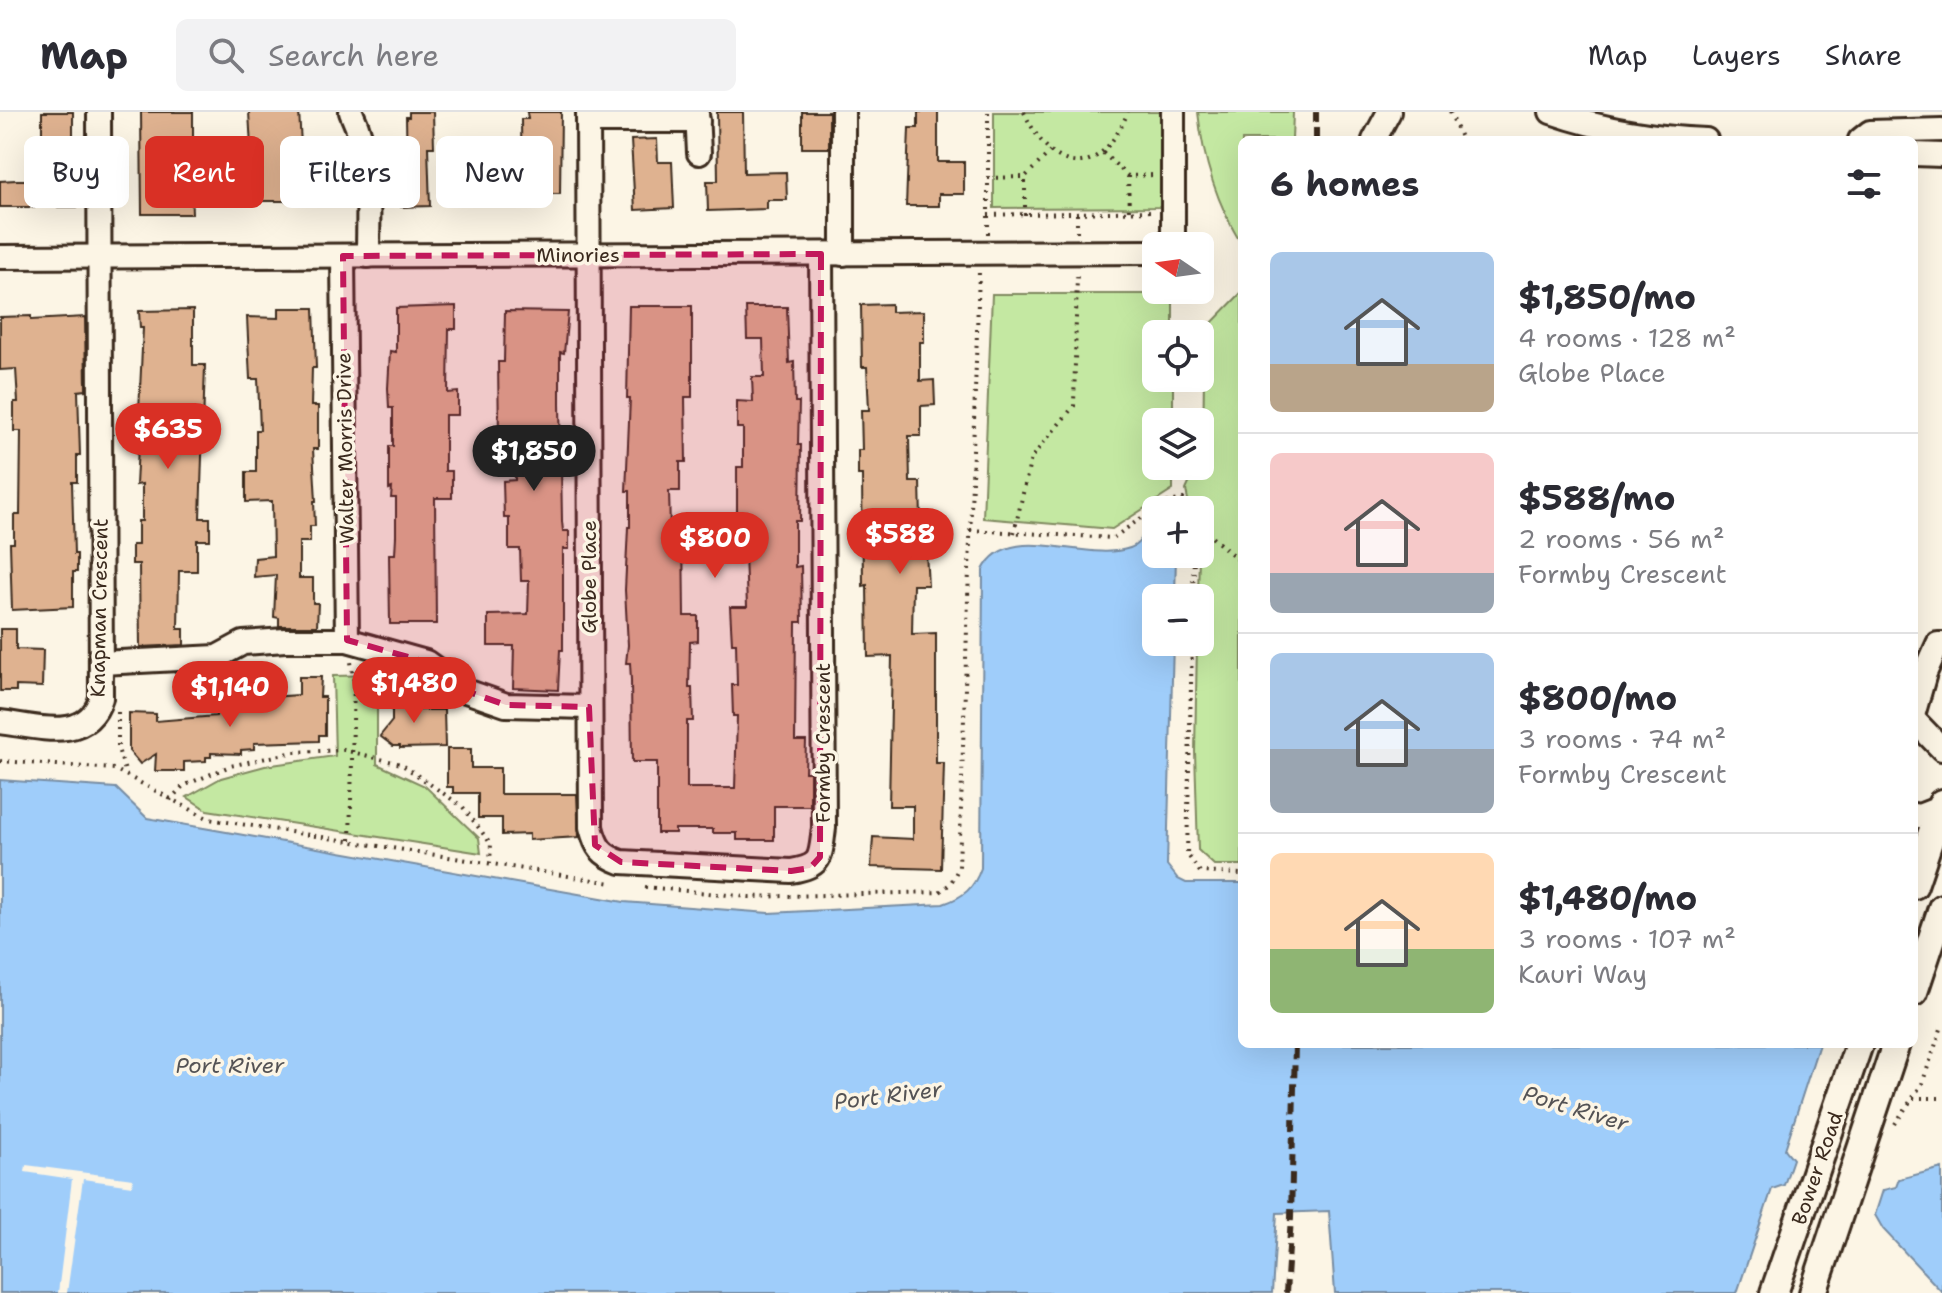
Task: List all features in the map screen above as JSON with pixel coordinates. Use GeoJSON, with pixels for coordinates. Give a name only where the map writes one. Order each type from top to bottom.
{"type":"FeatureCollection","features":[{"type":"Feature","properties":{"kind":"main road"},"geometry":{"type":"LineString","coordinates":[[1918,874],[1942,806]]}},
{"type":"Feature","properties":{"kind":"main road"},"geometry":{"type":"LineString","coordinates":[[1918,980],[1942,908]]}},
{"type":"Feature","properties":{"kind":"main road","name":"Bower Road"},"geometry":{"type":"LineString","coordinates":[[1774,1293],[1858,1048]]}},
{"type":"Feature","properties":{"kind":"main road","name":"Bower Road"},"geometry":{"type":"LineString","coordinates":[[1813,1293],[1895,1048]]}},
{"type":"Feature","properties":{"kind":"street","name":"Knapman Crescent"},"geometry":{"type":"LineString","coordinates":[[0,722],[65,729],[83,725],[96,714],[101,698],[99,112]]}},
{"type":"Feature","properties":{"kind":"street"},"geometry":{"type":"LineString","coordinates":[[351,112],[362,135],[367,161],[368,256]]}},
{"type":"Feature","properties":{"kind":"street"},"geometry":{"type":"LineString","coordinates":[[832,254],[843,112]]}},
{"type":"Feature","properties":{"kind":"street"},"geometry":{"type":"LineString","coordinates":[[1173,112],[1173,232]]}},
{"type":"Feature","properties":{"kind":"street"},"geometry":{"type":"LineString","coordinates":[[1376,136],[1389,112]]}},
{"type":"Feature","properties":{"kind":"street"},"geometry":{"type":"LineString","coordinates":[[1551,112],[1585,124],[1645,136]]}},
{"type":"Feature","properties":{"kind":"street"},"geometry":{"type":"LineString","coordinates":[[588,116],[698,117],[699,153]]}},
{"type":"Feature","properties":{"kind":"street","name":"Globe Place"},"geometry":{"type":"LineString","coordinates":[[588,116],[589,707]]}},
{"type":"Feature","properties":{"kind":"street"},"geometry":{"type":"LineString","coordinates":[[1865,136],[1870,132],[1942,130]]}},
{"type":"Feature","properties":{"kind":"street"},"geometry":{"type":"LineString","coordinates":[[1918,154],[1942,155]]}},
{"type":"Feature","properties":{"kind":"street","name":"Minories"},"geometry":{"type":"LineString","coordinates":[[0,257],[1142,252]]}},
{"type":"Feature","properties":{"kind":"street","name":"Formby Crescent"},"geometry":{"type":"LineString","coordinates":[[589,707],[591,827],[595,845],[606,856],[621,862],[791,871],[810,868],[820,857],[824,828],[832,254]]}},
{"type":"Feature","properties":{"kind":"street","name":"Walter Morris Drive"},"geometry":{"type":"LineString","coordinates":[[343,256],[347,640]]}},
{"type":"Feature","properties":{"kind":"street"},"geometry":{"type":"LineString","coordinates":[[101,663],[217,657],[243,643],[347,640],[426,662],[466,691],[506,705],[589,707]]}},
{"type":"Feature","properties":{"kind":"street"},"geometry":{"type":"LineString","coordinates":[[1918,698],[1925,673],[1938,644],[1942,644]]}},
{"type":"Feature","properties":{"kind":"street"},"geometry":{"type":"LineString","coordinates":[[1918,724],[1942,749]]}},
{"type":"Feature","properties":{"kind":"street"},"geometry":{"type":"LineString","coordinates":[[1918,816],[1942,806]]}},
{"type":"Feature","properties":{"kind":"path"},"geometry":{"type":"LineString","coordinates":[[631,885],[749,897],[940,892],[951,883],[959,867],[970,530],[988,215],[988,112]]}},
{"type":"Feature","properties":{"kind":"path"},"geometry":{"type":"LineString","coordinates":[[1024,112],[1033,131],[1050,152],[1069,162],[1084,161],[1103,153],[1120,131],[1128,112]]}},
{"type":"Feature","properties":{"kind":"path"},"geometry":{"type":"LineString","coordinates":[[1450,112],[1460,136]]}},
{"type":"Feature","properties":{"kind":"path"},"geometry":{"type":"LineString","coordinates":[[988,178],[1025,177],[1050,152]]}},
{"type":"Feature","properties":{"kind":"path"},"geometry":{"type":"LineString","coordinates":[[1103,153],[1128,176],[1129,213]]}},
{"type":"Feature","properties":{"kind":"path"},"geometry":{"type":"LineString","coordinates":[[1025,177],[1025,215]]}},
{"type":"Feature","properties":{"kind":"path"},"geometry":{"type":"LineString","coordinates":[[988,215],[1129,213],[1173,209]]}},
{"type":"Feature","properties":{"kind":"path"},"geometry":{"type":"LineString","coordinates":[[1014,533],[1031,458],[1074,406],[1077,214]]}},
{"type":"Feature","properties":{"kind":"path"},"geometry":{"type":"LineString","coordinates":[[970,530],[1113,538],[1142,517]]}},
{"type":"Feature","properties":{"kind":"path"},"geometry":{"type":"LineString","coordinates":[[1214,539],[1238,560]]}},
{"type":"Feature","properties":{"kind":"path"},"geometry":{"type":"LineString","coordinates":[[347,640],[354,676],[350,840]]}},
{"type":"Feature","properties":{"kind":"path"},"geometry":{"type":"LineString","coordinates":[[1192,656],[1187,854],[1200,872],[1238,874]]}},
{"type":"Feature","properties":{"kind":"path"},"geometry":{"type":"LineString","coordinates":[[119,705],[118,749],[127,776]]}},
{"type":"Feature","properties":{"kind":"path"},"geometry":{"type":"LineString","coordinates":[[170,800],[183,786],[230,766],[294,752],[351,752],[401,764],[463,807],[491,844],[490,863]]}},
{"type":"Feature","properties":{"kind":"path"},"geometry":{"type":"LineString","coordinates":[[0,761],[114,769],[209,819],[616,884]]}},
{"type":"Feature","properties":{"kind":"path"},"geometry":{"type":"LineString","coordinates":[[1887,1135],[1922,1084],[1942,1026]]}},
{"type":"Feature","properties":{"kind":"path"},"geometry":{"type":"LineString","coordinates":[[1913,1098],[1942,1098]]}},
{"type":"Feature","properties":{"kind":"highlighted area"},"geometry":{"type":"Polygon","coordinates":[[[821,254],[820,857],[810,868],[791,871],[621,862],[595,845],[589,707],[506,705],[466,691],[426,662],[347,640],[343,256],[821,254]]]}},
{"type":"Feature","properties":{"kind":"green space"},"geometry":{"type":"Polygon","coordinates":[[[994,112],[1162,112],[1163,207],[994,208],[994,112]]]}},
{"type":"Feature","properties":{"kind":"green space"},"geometry":{"type":"Polygon","coordinates":[[[1198,112],[1293,112],[1292,136],[1238,136],[1238,238],[1212,181],[1198,112]]]}},
{"type":"Feature","properties":{"kind":"green space"},"geometry":{"type":"Polygon","coordinates":[[[992,294],[1142,294],[1142,304],[1173,304],[1173,320],[1142,320],[1142,392],[1173,392],[1173,408],[1142,408],[1142,480],[1173,480],[1173,490],[1164,496],[1142,496],[1142,510],[1112,529],[983,518],[992,294]]]}},
{"type":"Feature","properties":{"kind":"green space"},"geometry":{"type":"Polygon","coordinates":[[[1238,296],[1238,865],[1214,865],[1198,850],[1197,656],[1214,656],[1214,584],[1198,584],[1199,568],[1214,568],[1214,496],[1187,496],[1186,490],[1191,480],[1214,480],[1214,408],[1204,408],[1204,392],[1214,392],[1214,321],[1238,296]]]}},
{"type":"Feature","properties":{"kind":"green space"},"geometry":{"type":"Polygon","coordinates":[[[377,675],[377,764],[425,786],[479,838],[481,853],[207,810],[187,797],[221,778],[265,766],[335,756],[333,676],[377,675]]]}},
{"type":"Feature","properties":{"kind":"water","name":"Port River"},"geometry":{"type":"Polygon","coordinates":[[[1142,536],[1142,568],[1176,568],[1175,584],[1142,584],[1142,656],[1173,656],[1167,865],[1178,879],[1186,883],[1238,883],[1238,1048],[1818,1048],[1785,1149],[1793,1159],[1784,1185],[1772,1189],[1737,1293],[1335,1293],[1329,1211],[1277,1213],[1272,1293],[0,1293],[0,780],[116,788],[147,818],[624,902],[769,913],[943,904],[967,891],[981,868],[983,570],[995,555],[1010,547],[1029,545],[1112,551],[1130,548],[1142,536]]]}},
{"type":"Feature","properties":{"kind":"water"},"geometry":{"type":"Polygon","coordinates":[[[1942,1168],[1942,1292],[1883,1229],[1875,1215],[1883,1190],[1896,1187],[1899,1179],[1942,1168]]]}},
{"type":"Feature","properties":{"kind":"pier"},"geometry":{"type":"Polygon","coordinates":[[[26,1165],[133,1179],[132,1186],[83,1179],[67,1293],[58,1293],[72,1179],[25,1172],[26,1165]]]}},
{"type":"Feature","properties":{"kind":"building"},"geometry":{"type":"Polygon","coordinates":[[[42,112],[73,112],[73,136],[42,136],[42,112]]]}},
{"type":"Feature","properties":{"kind":"building"},"geometry":{"type":"Polygon","coordinates":[[[141,112],[193,112],[193,136],[145,136],[145,208],[192,208],[192,214],[142,214],[141,112]]]}},
{"type":"Feature","properties":{"kind":"building"},"geometry":{"type":"Polygon","coordinates":[[[249,112],[299,112],[300,136],[280,136],[280,201],[264,201],[264,136],[250,136],[249,112]]]}},
{"type":"Feature","properties":{"kind":"building"},"geometry":{"type":"Polygon","coordinates":[[[409,112],[433,112],[434,147],[428,147],[430,206],[420,206],[420,136],[406,136],[406,117],[409,117],[409,112]]]}},
{"type":"Feature","properties":{"kind":"building"},"geometry":{"type":"Polygon","coordinates":[[[527,112],[561,112],[560,194],[553,194],[553,136],[521,136],[521,119],[528,119],[527,112]]]}},
{"type":"Feature","properties":{"kind":"building"},"geometry":{"type":"Polygon","coordinates":[[[717,112],[743,112],[744,173],[786,172],[787,200],[767,200],[767,209],[708,211],[707,181],[718,181],[717,112]]]}},
{"type":"Feature","properties":{"kind":"building"},"geometry":{"type":"Polygon","coordinates":[[[802,112],[829,112],[829,148],[802,148],[802,112]]]}},
{"type":"Feature","properties":{"kind":"building"},"geometry":{"type":"Polygon","coordinates":[[[918,112],[938,112],[938,162],[964,162],[964,194],[939,194],[939,206],[906,206],[909,128],[918,128],[918,112]]]}},
{"type":"Feature","properties":{"kind":"building"},"geometry":{"type":"Polygon","coordinates":[[[657,139],[658,162],[672,162],[674,208],[635,210],[631,140],[657,139]]]}},
{"type":"Feature","properties":{"kind":"building"},"geometry":{"type":"Polygon","coordinates":[[[24,180],[24,207],[0,207],[0,181],[24,180]]]}},
{"type":"Feature","properties":{"kind":"building"},"geometry":{"type":"Polygon","coordinates":[[[891,304],[891,312],[924,311],[920,381],[934,380],[935,405],[921,406],[921,436],[909,436],[910,482],[920,482],[928,585],[913,585],[912,634],[936,633],[936,763],[944,763],[941,869],[871,867],[873,837],[913,839],[913,806],[889,806],[892,656],[868,657],[867,585],[863,586],[862,475],[858,475],[858,450],[862,450],[861,410],[869,410],[867,367],[862,367],[861,305],[891,304]]]}},
{"type":"Feature","properties":{"kind":"building"},"geometry":{"type":"Polygon","coordinates":[[[456,306],[456,329],[449,329],[448,393],[458,392],[458,415],[445,415],[445,471],[452,471],[452,498],[435,498],[436,624],[390,624],[389,554],[395,554],[396,498],[391,498],[392,488],[389,489],[393,408],[389,408],[388,388],[390,351],[396,352],[396,308],[456,306]]]}},
{"type":"Feature","properties":{"kind":"building"},"geometry":{"type":"Polygon","coordinates":[[[629,306],[692,306],[692,397],[685,397],[686,462],[680,462],[680,491],[669,491],[670,528],[683,528],[684,616],[698,616],[698,641],[690,642],[689,688],[692,688],[693,721],[687,721],[687,788],[735,788],[737,716],[733,716],[732,685],[737,685],[736,643],[732,643],[730,607],[747,607],[745,554],[731,555],[731,533],[737,533],[737,467],[743,467],[743,428],[737,428],[737,401],[753,402],[752,377],[764,377],[763,339],[747,339],[746,307],[787,307],[789,363],[794,362],[795,402],[799,402],[798,445],[801,445],[800,521],[795,521],[795,567],[801,566],[802,622],[796,622],[795,741],[806,741],[805,772],[810,772],[810,806],[774,806],[774,840],[737,840],[737,833],[713,833],[713,829],[675,829],[675,833],[657,833],[657,762],[632,762],[625,590],[630,527],[630,491],[626,491],[630,398],[627,398],[629,306]]]}},
{"type":"Feature","properties":{"kind":"building"},"geometry":{"type":"Polygon","coordinates":[[[279,308],[314,308],[316,368],[312,368],[311,406],[318,406],[318,449],[313,449],[315,526],[310,526],[310,542],[299,542],[299,578],[313,578],[313,603],[318,603],[317,626],[279,626],[279,618],[274,617],[276,575],[254,577],[255,558],[273,556],[272,501],[246,502],[246,472],[256,472],[256,430],[260,430],[258,379],[250,379],[247,317],[279,318],[279,308]]]}},
{"type":"Feature","properties":{"kind":"building"},"geometry":{"type":"Polygon","coordinates":[[[193,310],[193,365],[205,365],[200,518],[210,518],[210,540],[197,540],[197,571],[179,571],[178,629],[184,629],[184,645],[140,647],[139,564],[132,564],[132,545],[138,545],[138,521],[142,521],[142,484],[136,485],[139,427],[135,427],[135,411],[139,411],[143,328],[140,328],[139,311],[193,310]]]}},
{"type":"Feature","properties":{"kind":"building"},"geometry":{"type":"Polygon","coordinates":[[[505,311],[568,312],[564,353],[560,352],[560,404],[562,521],[563,531],[569,531],[569,549],[563,549],[563,650],[560,650],[558,690],[513,688],[514,646],[488,646],[488,615],[528,614],[529,581],[521,581],[520,549],[509,549],[509,518],[504,518],[503,481],[515,480],[514,438],[499,438],[498,362],[504,362],[505,311]]]}},
{"type":"Feature","properties":{"kind":"building"},"geometry":{"type":"Polygon","coordinates":[[[31,316],[31,320],[85,317],[86,390],[78,391],[80,455],[77,455],[77,482],[72,482],[77,572],[73,572],[73,607],[12,610],[10,543],[14,543],[14,515],[20,515],[21,431],[14,431],[14,402],[18,402],[16,369],[0,370],[0,317],[31,316]]]}},
{"type":"Feature","properties":{"kind":"building"},"geometry":{"type":"Polygon","coordinates":[[[0,629],[16,629],[16,649],[43,650],[42,687],[16,686],[16,691],[0,691],[0,629]]]}},
{"type":"Feature","properties":{"kind":"building"},"geometry":{"type":"Polygon","coordinates":[[[299,677],[321,677],[320,697],[325,697],[325,735],[319,735],[319,741],[254,743],[254,749],[241,750],[241,754],[211,753],[206,761],[184,762],[184,771],[155,771],[156,754],[140,764],[129,751],[129,713],[156,714],[156,721],[216,716],[216,707],[242,708],[242,702],[254,701],[254,698],[299,695],[299,677]]]}},
{"type":"Feature","properties":{"kind":"building"},"geometry":{"type":"Polygon","coordinates":[[[392,692],[414,692],[414,710],[444,710],[445,747],[400,748],[380,736],[392,721],[392,692]]]}},
{"type":"Feature","properties":{"kind":"building"},"geometry":{"type":"Polygon","coordinates":[[[447,749],[471,749],[471,768],[500,768],[500,794],[577,794],[579,837],[529,840],[529,834],[502,835],[502,818],[478,818],[478,793],[453,793],[453,787],[447,787],[447,749]]]}},
{"type":"Feature","properties":{"kind":"railway"},"geometry":{"type":"LineString","coordinates":[[1316,112],[1316,136]]}},
{"type":"Feature","properties":{"kind":"railway"},"geometry":{"type":"LineString","coordinates":[[1286,1293],[1295,1048]]}}]}
